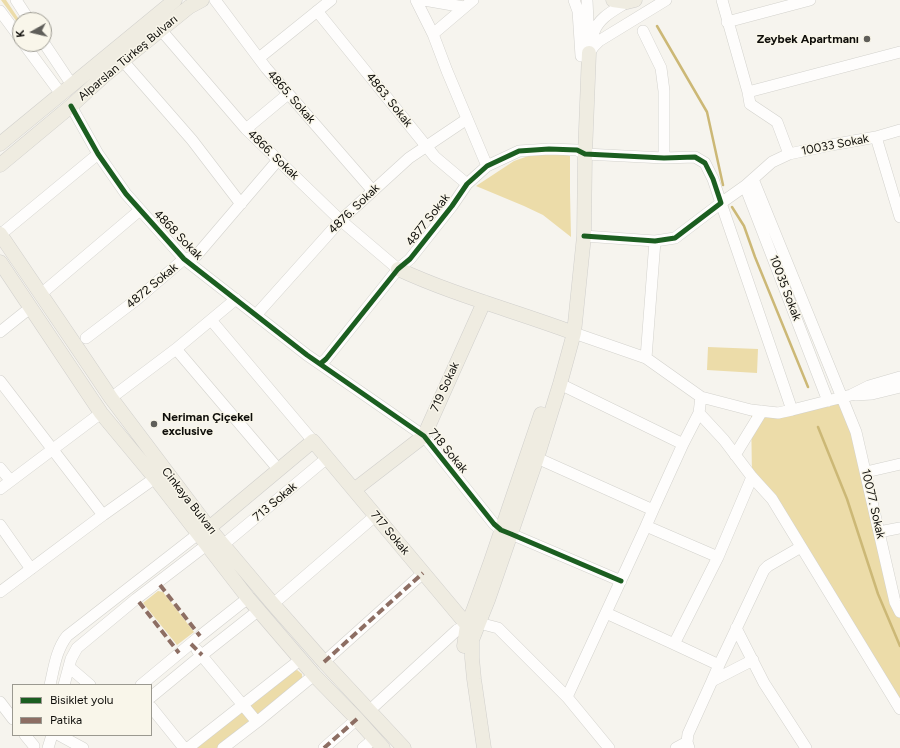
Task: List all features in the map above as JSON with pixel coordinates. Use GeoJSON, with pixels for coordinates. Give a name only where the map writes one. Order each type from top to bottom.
{"type":"FeatureCollection","features":[{"type":"Feature","properties":{"kind":"main road","name":"Alparslan Türkeş Bulvarı"},"geometry":{"type":"LineString","coordinates":[[0,144],[175,0]]}},
{"type":"Feature","properties":{"kind":"main road","name":"Alparslan Türkeş Bulvarı"},"geometry":{"type":"LineString","coordinates":[[0,165],[71,106],[105,75],[190,7],[202,0]]}},
{"type":"Feature","properties":{"kind":"main road"},"geometry":{"type":"LineString","coordinates":[[613,0],[631,1]]}},
{"type":"Feature","properties":{"kind":"main road"},"geometry":{"type":"LineString","coordinates":[[475,748],[463,650],[473,624],[491,593],[506,532],[552,382],[570,331],[572,283],[577,238],[585,55]]}},
{"type":"Feature","properties":{"kind":"main road"},"geometry":{"type":"LineString","coordinates":[[506,532],[537,458],[560,384],[570,331],[584,236],[581,152]]}},
{"type":"Feature","properties":{"kind":"main road","name":"Cinkaya Bulvarı"},"geometry":{"type":"LineString","coordinates":[[0,234],[111,398],[211,538],[248,598],[314,675],[379,743]]}},
{"type":"Feature","properties":{"kind":"main road","name":"Cinkaya Bulvarı"},"geometry":{"type":"LineString","coordinates":[[0,262],[101,413],[155,478],[273,604],[324,662],[404,748]]}},
{"type":"Feature","properties":{"kind":"main road"},"geometry":{"type":"LineString","coordinates":[[398,269],[484,302],[570,331]]}},
{"type":"Feature","properties":{"kind":"main road","name":"719 Sokak"},"geometry":{"type":"LineString","coordinates":[[354,490],[424,436],[484,302]]}},
{"type":"Feature","properties":{"kind":"main road","name":"717 Sokak"},"geometry":{"type":"LineString","coordinates":[[313,441],[423,573],[473,624]]}},
{"type":"Feature","properties":{"kind":"main road","name":"713 Sokak"},"geometry":{"type":"LineString","coordinates":[[211,538],[279,470],[313,441]]}},
{"type":"Feature","properties":{"kind":"main road"},"geometry":{"type":"LineString","coordinates":[[473,624],[472,658],[484,748]]}},
{"type":"Feature","properties":{"kind":"street"},"geometry":{"type":"LineString","coordinates":[[16,0],[24,12]]}},
{"type":"Feature","properties":{"kind":"street","name":"4865. Sokak"},"geometry":{"type":"LineString","coordinates":[[215,0],[288,94],[373,191]]}},
{"type":"Feature","properties":{"kind":"street"},"geometry":{"type":"LineString","coordinates":[[259,58],[331,0]]}},
{"type":"Feature","properties":{"kind":"street"},"geometry":{"type":"LineString","coordinates":[[416,0],[433,34],[487,166]]}},
{"type":"Feature","properties":{"kind":"street"},"geometry":{"type":"LineString","coordinates":[[424,0],[469,4]]}},
{"type":"Feature","properties":{"kind":"street"},"geometry":{"type":"LineString","coordinates":[[574,0],[578,11],[585,55]]}},
{"type":"Feature","properties":{"kind":"street"},"geometry":{"type":"LineString","coordinates":[[585,55],[588,22],[587,0]]}},
{"type":"Feature","properties":{"kind":"street"},"geometry":{"type":"LineString","coordinates":[[585,55],[599,41],[666,0]]}},
{"type":"Feature","properties":{"kind":"street","name":"10033 Sokak"},"geometry":{"type":"LineString","coordinates":[[722,0],[750,104],[777,122],[789,154],[876,137],[900,217]]}},
{"type":"Feature","properties":{"kind":"street"},"geometry":{"type":"LineString","coordinates":[[727,22],[810,0]]}},
{"type":"Feature","properties":{"kind":"street"},"geometry":{"type":"LineString","coordinates":[[585,55],[594,31],[605,16],[631,1]]}},
{"type":"Feature","properties":{"kind":"street"},"geometry":{"type":"LineString","coordinates":[[433,34],[469,4]]}},
{"type":"Feature","properties":{"kind":"street"},"geometry":{"type":"LineString","coordinates":[[0,11],[12,27]]}},
{"type":"Feature","properties":{"kind":"street","name":"4863. Sokak"},"geometry":{"type":"LineString","coordinates":[[317,11],[435,157],[467,184]]}},
{"type":"Feature","properties":{"kind":"street","name":"4866. Sokak"},"geometry":{"type":"LineString","coordinates":[[161,30],[246,129],[341,220],[398,269]]}},
{"type":"Feature","properties":{"kind":"street"},"geometry":{"type":"LineString","coordinates":[[643,31],[661,68],[664,91],[664,158]]}},
{"type":"Feature","properties":{"kind":"street"},"geometry":{"type":"LineString","coordinates":[[31,52],[66,89]]}},
{"type":"Feature","properties":{"kind":"street"},"geometry":{"type":"LineString","coordinates":[[48,52],[66,89]]}},
{"type":"Feature","properties":{"kind":"street"},"geometry":{"type":"LineString","coordinates":[[748,92],[900,52]]}},
{"type":"Feature","properties":{"kind":"street"},"geometry":{"type":"LineString","coordinates":[[123,61],[192,140],[241,204]]}},
{"type":"Feature","properties":{"kind":"street"},"geometry":{"type":"LineString","coordinates":[[246,129],[288,94]]}},
{"type":"Feature","properties":{"kind":"street","name":"4868 Sokak"},"geometry":{"type":"LineString","coordinates":[[71,106],[98,154],[126,194],[184,259],[307,356],[320,364]]}},
{"type":"Feature","properties":{"kind":"street","name":"4876. Sokak"},"geometry":{"type":"LineString","coordinates":[[256,315],[341,220],[409,158],[467,119]]}},
{"type":"Feature","properties":{"kind":"street"},"geometry":{"type":"LineString","coordinates":[[876,137],[900,130]]}},
{"type":"Feature","properties":{"kind":"street","name":"4877 Sokak"},"geometry":{"type":"LineString","coordinates":[[320,364],[326,359],[398,269],[410,260],[467,184],[487,166],[519,151],[549,149],[664,158],[695,157],[705,163],[713,180],[792,410]]}},
{"type":"Feature","properties":{"kind":"street"},"geometry":{"type":"LineString","coordinates":[[0,234],[98,154]]}},
{"type":"Feature","properties":{"kind":"street"},"geometry":{"type":"LineString","coordinates":[[584,236],[655,241],[675,238],[749,182],[772,162],[789,154]]}},
{"type":"Feature","properties":{"kind":"street","name":"4872 Sokak"},"geometry":{"type":"LineString","coordinates":[[86,338],[136,300],[184,259],[196,256],[278,160]]}},
{"type":"Feature","properties":{"kind":"street","name":"10035 Sokak"},"geometry":{"type":"LineString","coordinates":[[749,182],[846,396]]}},
{"type":"Feature","properties":{"kind":"street","name":"10035 Sokak"},"geometry":{"type":"LineString","coordinates":[[749,182],[828,401]]}},
{"type":"Feature","properties":{"kind":"street"},"geometry":{"type":"LineString","coordinates":[[41,294],[140,210]]}},
{"type":"Feature","properties":{"kind":"street"},"geometry":{"type":"LineString","coordinates":[[646,358],[655,241]]}},
{"type":"Feature","properties":{"kind":"street"},"geometry":{"type":"LineString","coordinates":[[111,398],[176,349],[236,299]]}},
{"type":"Feature","properties":{"kind":"street"},"geometry":{"type":"LineString","coordinates":[[0,332],[30,308]]}},
{"type":"Feature","properties":{"kind":"street"},"geometry":{"type":"LineString","coordinates":[[211,320],[313,441]]}},
{"type":"Feature","properties":{"kind":"street"},"geometry":{"type":"LineString","coordinates":[[570,331],[646,358],[701,397],[751,410],[778,413],[792,410],[846,396],[869,386],[900,377]]}},
{"type":"Feature","properties":{"kind":"street"},"geometry":{"type":"LineString","coordinates":[[176,349],[279,470]]}},
{"type":"Feature","properties":{"kind":"street","name":"718 Sokak"},"geometry":{"type":"LineString","coordinates":[[320,364],[424,436],[494,524],[506,532]]}},
{"type":"Feature","properties":{"kind":"street"},"geometry":{"type":"LineString","coordinates":[[0,381],[103,515]]}},
{"type":"Feature","properties":{"kind":"street"},"geometry":{"type":"LineString","coordinates":[[560,384],[683,444]]}},
{"type":"Feature","properties":{"kind":"street"},"geometry":{"type":"LineString","coordinates":[[846,396],[872,394],[900,387]]}},
{"type":"Feature","properties":{"kind":"street","name":"10077. Sokak"},"geometry":{"type":"LineString","coordinates":[[846,396],[866,472],[879,532],[896,590],[895,602],[900,612]]}},
{"type":"Feature","properties":{"kind":"street"},"geometry":{"type":"LineString","coordinates":[[567,697],[683,444],[699,413],[701,397]]}},
{"type":"Feature","properties":{"kind":"street"},"geometry":{"type":"LineString","coordinates":[[735,455],[762,411]]}},
{"type":"Feature","properties":{"kind":"street"},"geometry":{"type":"LineString","coordinates":[[0,488],[101,413]]}},
{"type":"Feature","properties":{"kind":"street"},"geometry":{"type":"LineString","coordinates":[[699,413],[724,440],[752,477],[772,499],[900,709]]}},
{"type":"Feature","properties":{"kind":"street","name":"713 Sokak"},"geometry":{"type":"LineString","coordinates":[[211,538],[327,458]]}},
{"type":"Feature","properties":{"kind":"street"},"geometry":{"type":"LineString","coordinates":[[537,458],[653,510]]}},
{"type":"Feature","properties":{"kind":"street"},"geometry":{"type":"LineString","coordinates":[[866,472],[900,464]]}},
{"type":"Feature","properties":{"kind":"street"},"geometry":{"type":"LineString","coordinates":[[0,468],[10,480]]}},
{"type":"Feature","properties":{"kind":"street"},"geometry":{"type":"LineString","coordinates":[[674,644],[718,556],[752,477]]}},
{"type":"Feature","properties":{"kind":"street"},"geometry":{"type":"LineString","coordinates":[[0,592],[155,478]]}},
{"type":"Feature","properties":{"kind":"street"},"geometry":{"type":"LineString","coordinates":[[273,604],[376,516]]}},
{"type":"Feature","properties":{"kind":"street"},"geometry":{"type":"LineString","coordinates":[[0,526],[31,569]]}},
{"type":"Feature","properties":{"kind":"street"},"geometry":{"type":"LineString","coordinates":[[646,526],[718,556]]}},
{"type":"Feature","properties":{"kind":"street"},"geometry":{"type":"LineString","coordinates":[[879,532],[900,528]]}},
{"type":"Feature","properties":{"kind":"street"},"geometry":{"type":"LineString","coordinates":[[506,532],[621,581]]}},
{"type":"Feature","properties":{"kind":"street"},"geometry":{"type":"LineString","coordinates":[[64,684],[73,653],[77,648],[211,538]]}},
{"type":"Feature","properties":{"kind":"street"},"geometry":{"type":"LineString","coordinates":[[50,684],[58,651],[62,642],[67,636],[211,538]]}},
{"type":"Feature","properties":{"kind":"street"},"geometry":{"type":"LineString","coordinates":[[676,748],[688,745],[688,734],[764,570],[768,566],[801,547]]}},
{"type":"Feature","properties":{"kind":"street"},"geometry":{"type":"LineString","coordinates":[[324,662],[423,573]]}},
{"type":"Feature","properties":{"kind":"street"},"geometry":{"type":"LineString","coordinates":[[142,684],[248,598]]}},
{"type":"Feature","properties":{"kind":"street"},"geometry":{"type":"LineString","coordinates":[[152,696],[259,610]]}},
{"type":"Feature","properties":{"kind":"street"},"geometry":{"type":"LineString","coordinates":[[606,614],[719,665]]}},
{"type":"Feature","properties":{"kind":"street"},"geometry":{"type":"LineString","coordinates":[[370,710],[451,635],[457,630],[473,624],[498,628],[567,697],[609,748]]}},
{"type":"Feature","properties":{"kind":"street"},"geometry":{"type":"LineString","coordinates":[[736,628],[764,683],[801,746]]}},
{"type":"Feature","properties":{"kind":"street"},"geometry":{"type":"LineString","coordinates":[[191,644],[202,655],[257,722]]}},
{"type":"Feature","properties":{"kind":"street"},"geometry":{"type":"LineString","coordinates":[[188,748],[301,659]]}},
{"type":"Feature","properties":{"kind":"street"},"geometry":{"type":"LineString","coordinates":[[712,681],[753,660]]}},
{"type":"Feature","properties":{"kind":"street"},"geometry":{"type":"LineString","coordinates":[[69,667],[89,684]]}},
{"type":"Feature","properties":{"kind":"street"},"geometry":{"type":"LineString","coordinates":[[223,748],[314,675]]}},
{"type":"Feature","properties":{"kind":"street"},"geometry":{"type":"LineString","coordinates":[[0,702],[12,718]]}},
{"type":"Feature","properties":{"kind":"street"},"geometry":{"type":"LineString","coordinates":[[152,709],[184,748]]}},
{"type":"Feature","properties":{"kind":"street"},"geometry":{"type":"LineString","coordinates":[[324,748],[357,719]]}},
{"type":"Feature","properties":{"kind":"street"},"geometry":{"type":"LineString","coordinates":[[27,736],[34,747]]}},
{"type":"Feature","properties":{"kind":"street"},"geometry":{"type":"LineString","coordinates":[[34,747],[37,736]]}},
{"type":"Feature","properties":{"kind":"street"},"geometry":{"type":"LineString","coordinates":[[48,748],[52,736]]}},
{"type":"Feature","properties":{"kind":"street"},"geometry":{"type":"LineString","coordinates":[[61,736],[83,748]]}},
{"type":"Feature","properties":{"kind":"street"},"geometry":{"type":"LineString","coordinates":[[363,748],[379,743]]}},
{"type":"Feature","properties":{"kind":"shaded area"},"geometry":{"type":"Polygon","coordinates":[[[1,0],[6,0],[14,12],[12,12],[12,15],[1,0]]]}},
{"type":"Feature","properties":{"kind":"shaded area"},"geometry":{"type":"Polygon","coordinates":[[[563,153],[570,156],[571,237],[543,215],[476,186],[514,161],[534,154],[563,153]]]}},
{"type":"Feature","properties":{"kind":"shaded area"},"geometry":{"type":"Polygon","coordinates":[[[708,347],[758,349],[757,373],[707,370],[708,347]]]}},
{"type":"Feature","properties":{"kind":"shaded area"},"geometry":{"type":"Polygon","coordinates":[[[842,397],[900,612],[900,709],[752,477],[751,410],[778,413],[842,397]]]}},
{"type":"Feature","properties":{"kind":"shaded area"},"geometry":{"type":"Polygon","coordinates":[[[158,591],[163,592],[194,632],[177,645],[143,603],[158,591]]]}},
{"type":"Feature","properties":{"kind":"shaded area"},"geometry":{"type":"Polygon","coordinates":[[[297,670],[302,674],[302,679],[258,716],[250,706],[297,670]]]}},
{"type":"Feature","properties":{"kind":"shaded area"},"geometry":{"type":"Polygon","coordinates":[[[242,711],[251,723],[219,748],[196,748],[242,711]]]}},
{"type":"Feature","properties":{"kind":"waterway"},"geometry":{"type":"LineString","coordinates":[[657,26],[707,112],[723,185]]}},
{"type":"Feature","properties":{"kind":"waterway"},"geometry":{"type":"LineString","coordinates":[[732,207],[744,226],[755,257],[808,387]]}},
{"type":"Feature","properties":{"kind":"waterway"},"geometry":{"type":"LineString","coordinates":[[818,427],[847,499],[878,594],[900,646]]}},
{"type":"Feature","properties":{"kind":"marked path"},"geometry":{"type":"LineString","coordinates":[[324,662],[423,573]]}},
{"type":"Feature","properties":{"kind":"marked path"},"geometry":{"type":"LineString","coordinates":[[160,585],[200,636]]}},
{"type":"Feature","properties":{"kind":"marked path"},"geometry":{"type":"LineString","coordinates":[[139,602],[179,653]]}},
{"type":"Feature","properties":{"kind":"marked path"},"geometry":{"type":"LineString","coordinates":[[191,644],[202,655]]}},
{"type":"Feature","properties":{"kind":"marked path"},"geometry":{"type":"LineString","coordinates":[[324,748],[357,719]]}},
{"type":"Feature","properties":{"kind":"cycle path"},"geometry":{"type":"LineString","coordinates":[[71,106],[98,154],[126,194],[184,259],[307,355],[424,436],[494,524],[501,530],[621,581]]}},
{"type":"Feature","properties":{"kind":"cycle path"},"geometry":{"type":"LineString","coordinates":[[320,364],[326,359],[398,269],[410,259],[452,206],[467,184],[487,166],[519,151],[549,149],[577,150],[585,154],[664,158],[695,157],[705,163],[713,179],[721,203],[675,238],[655,241],[584,236]]}},
{"type":"Feature","properties":{"kind":"place","name":"Zeybek Apartmanı"},"geometry":{"type":"Point","coordinates":[867,39]}},
{"type":"Feature","properties":{"kind":"place","name":"Neriman Çiçekel exclusive"},"geometry":{"type":"Point","coordinates":[154,424]}}]}
